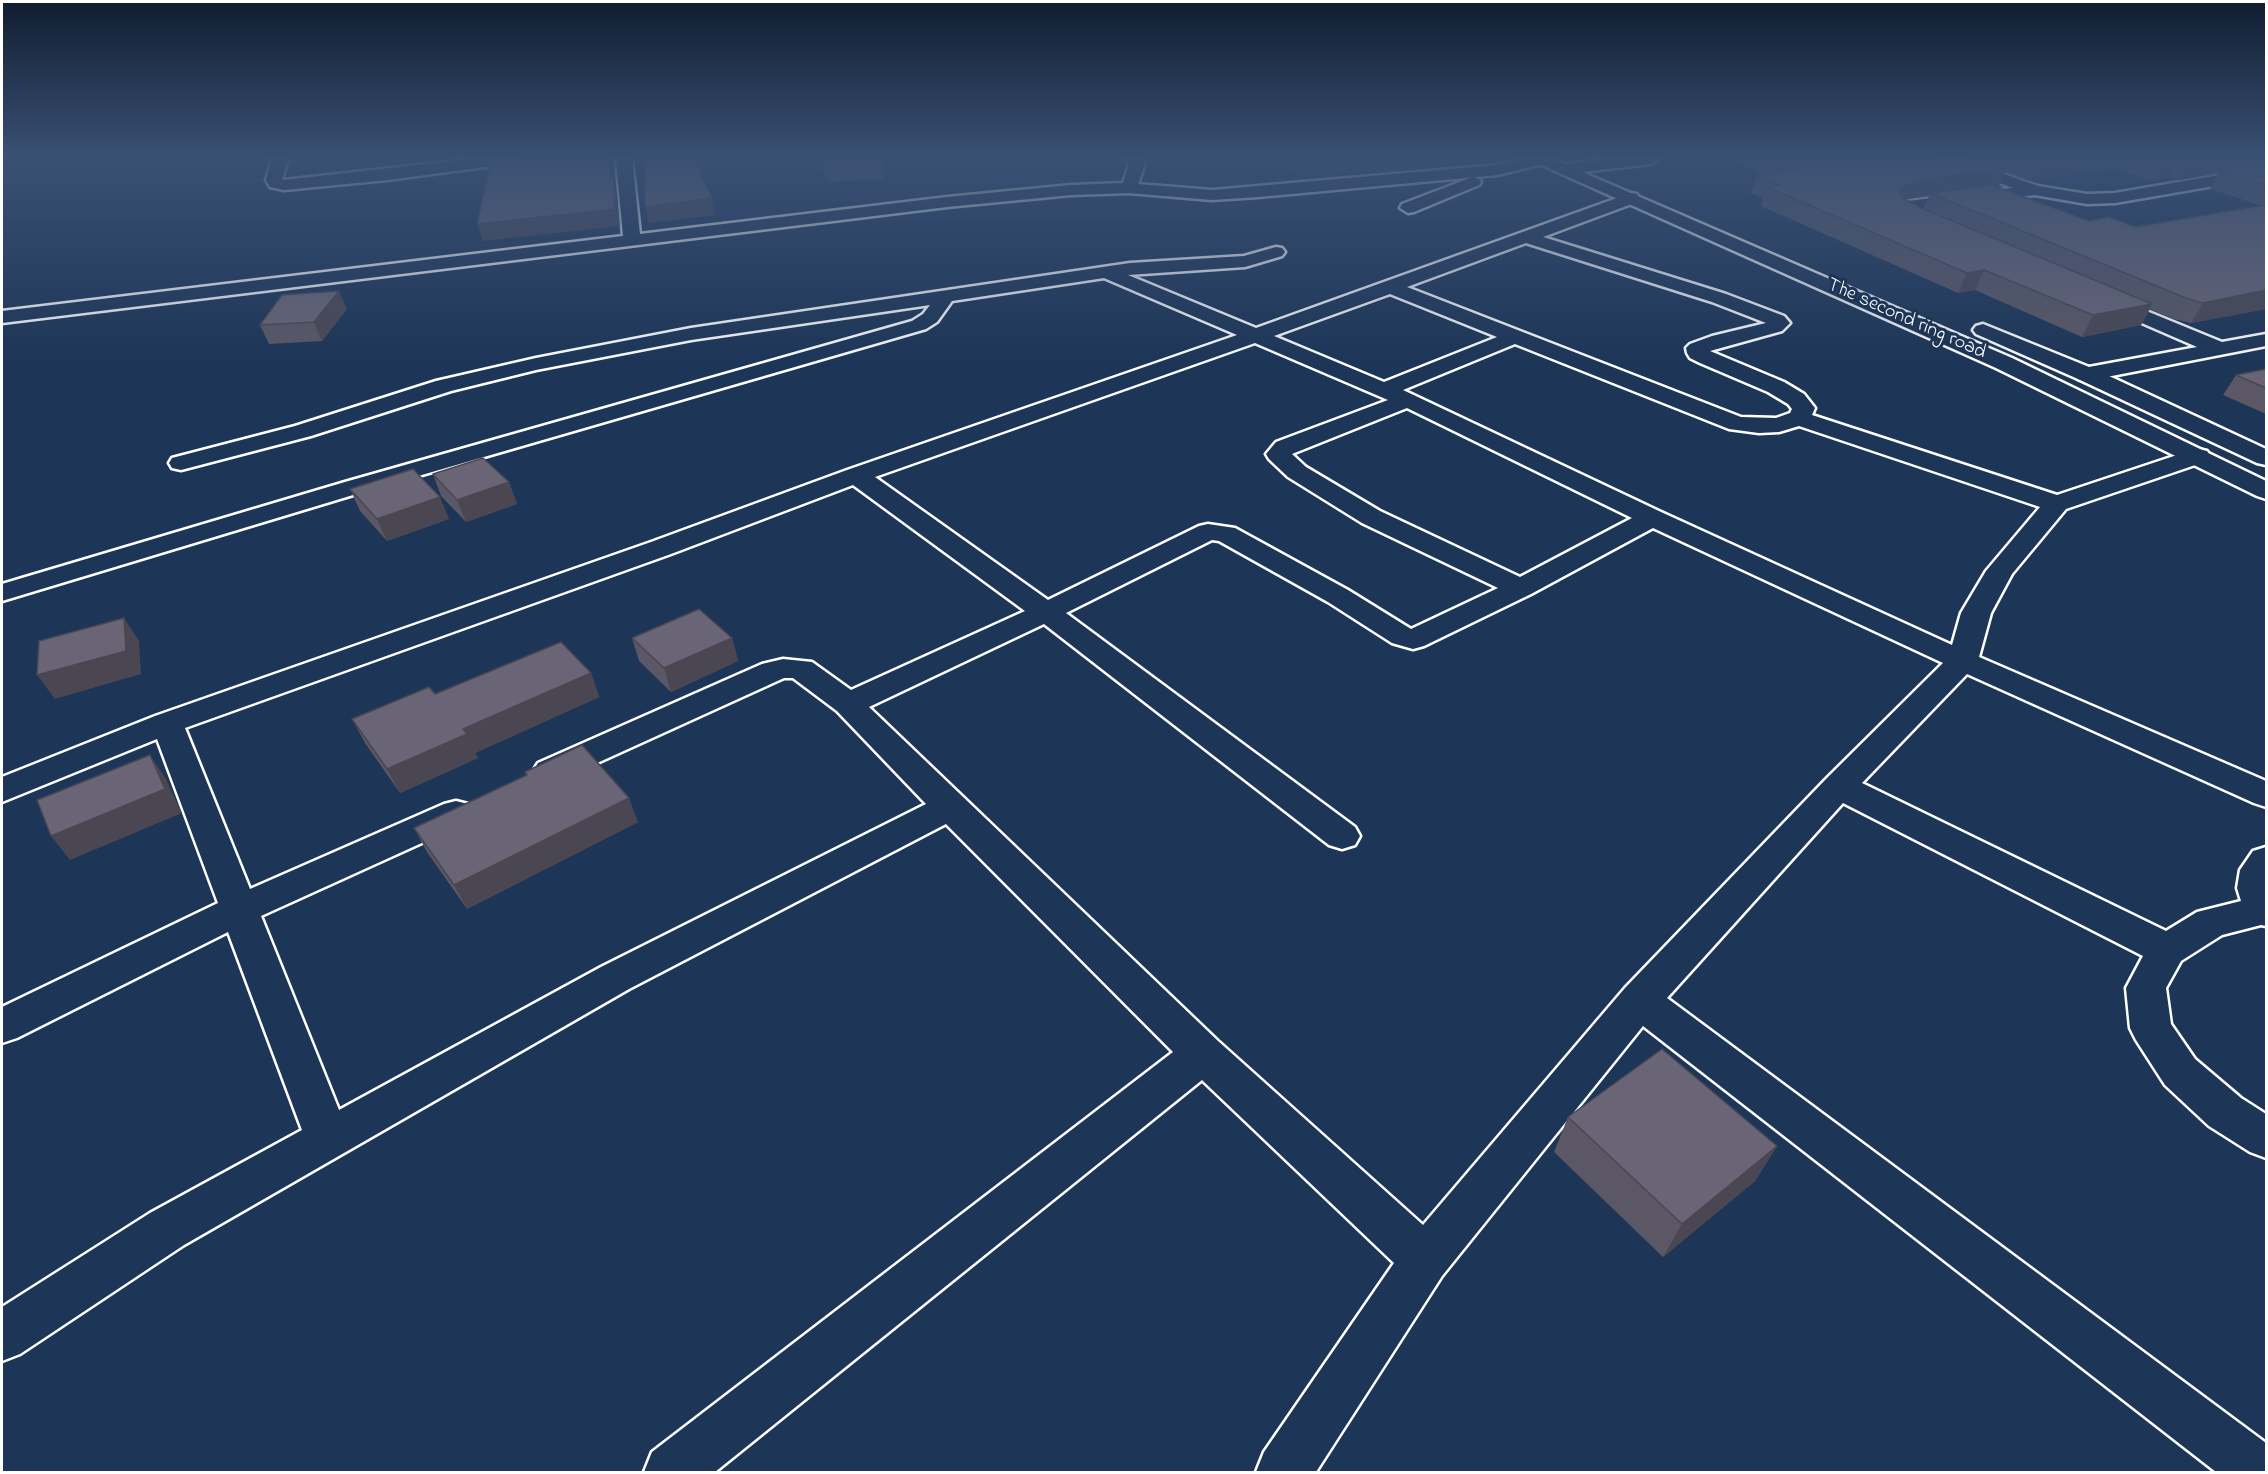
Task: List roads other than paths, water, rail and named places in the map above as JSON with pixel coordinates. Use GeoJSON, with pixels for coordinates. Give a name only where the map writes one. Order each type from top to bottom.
{"type":"FeatureCollection","features":[{"type":"Feature","properties":{"kind":"street"},"geometry":{"type":"LineString","coordinates":[[632,228],[633,239]]}},
{"type":"Feature","properties":{"kind":"street"},"geometry":{"type":"LineString","coordinates":[[2,317],[728,228]]}},
{"type":"Feature","properties":{"kind":"street"},"geometry":{"type":"LineString","coordinates":[[2,790],[167,723],[1551,228]]}},
{"type":"Feature","properties":{"kind":"street","name":"The second ring road"},"geometry":{"type":"LineString","coordinates":[[1698,228],[2004,363],[2266,491]]}},
{"type":"Feature","properties":{"kind":"street","name":"The second ring road"},"geometry":{"type":"LineString","coordinates":[[1742,228],[1822,262]]}},
{"type":"Feature","properties":{"kind":"street"},"geometry":{"type":"LineString","coordinates":[[1936,228],[1950,234]]}},
{"type":"Feature","properties":{"kind":"street"},"geometry":{"type":"LineString","coordinates":[[1526,237],[1719,298],[1777,320],[1780,323],[1775,327],[1719,340],[1697,348],[1698,353],[1776,387],[1796,399],[1804,408],[1799,418]]}},
{"type":"Feature","properties":{"kind":"street"},"geometry":{"type":"LineString","coordinates":[[181,463],[303,431],[444,386],[536,364],[691,334],[1165,265],[1245,261],[1276,252]]}},
{"type":"Feature","properties":{"kind":"street"},"geometry":{"type":"LineString","coordinates":[[1110,274],[1408,400],[1652,518],[1963,661],[2266,795]]}},
{"type":"Feature","properties":{"kind":"street"},"geometry":{"type":"LineString","coordinates":[[1389,287],[1737,424],[1779,425],[1799,418],[2056,504]]}},
{"type":"Feature","properties":{"kind":"street"},"geometry":{"type":"LineString","coordinates":[[2091,294],[2220,349]]}},
{"type":"Feature","properties":{"kind":"street"},"geometry":{"type":"LineString","coordinates":[[2,592],[376,481],[919,325],[930,318],[945,297]]}},
{"type":"Feature","properties":{"kind":"street","name":"The second ring road"},"geometry":{"type":"LineString","coordinates":[[1965,322],[2086,374],[2266,458]]}},
{"type":"Feature","properties":{"kind":"street"},"geometry":{"type":"LineString","coordinates":[[1383,390],[1514,337]]}},
{"type":"Feature","properties":{"kind":"street"},"geometry":{"type":"LineString","coordinates":[[2086,374],[2266,340]]}},
{"type":"Feature","properties":{"kind":"street"},"geometry":{"type":"LineString","coordinates":[[1408,400],[1286,447],[1278,454],[1297,472],[1371,517],[1521,588]]}},
{"type":"Feature","properties":{"kind":"street"},"geometry":{"type":"LineString","coordinates":[[1284,1473],[1425,1259],[1640,1000],[1839,786],[1963,661],[1976,613],[2000,571],[2056,504],[2198,456]]}},
{"type":"Feature","properties":{"kind":"street"},"geometry":{"type":"LineString","coordinates":[[856,475],[1046,612],[1342,836]]}},
{"type":"Feature","properties":{"kind":"street"},"geometry":{"type":"LineString","coordinates":[[848,704],[1046,612],[1208,532],[1226,534],[1338,596],[1409,640],[1419,638],[1521,588],[1652,518]]}},
{"type":"Feature","properties":{"kind":"street"},"geometry":{"type":"LineString","coordinates":[[2,1026],[240,909],[783,668],[801,669],[848,704],[1203,1054],[1425,1259]]}},
{"type":"Feature","properties":{"kind":"street"},"geometry":{"type":"LineString","coordinates":[[167,723],[328,1139]]}},
{"type":"Feature","properties":{"kind":"street"},"geometry":{"type":"LineString","coordinates":[[1839,786],[2167,950]]}},
{"type":"Feature","properties":{"kind":"street"},"geometry":{"type":"LineString","coordinates":[[2,1336],[167,1229],[615,978],[950,807]]}},
{"type":"Feature","properties":{"kind":"street"},"geometry":{"type":"LineString","coordinates":[[2266,860],[2259,870],[2256,888],[2265,911],[2211,923],[2167,950],[2146,988],[2151,1028],[2180,1072],[2225,1112],[2266,1138]]}},
{"type":"Feature","properties":{"kind":"street"},"geometry":{"type":"LineString","coordinates":[[1640,1000],[2260,1473]]}},
{"type":"Feature","properties":{"kind":"street"},"geometry":{"type":"LineString","coordinates":[[672,1473],[1203,1054]]}}]}
